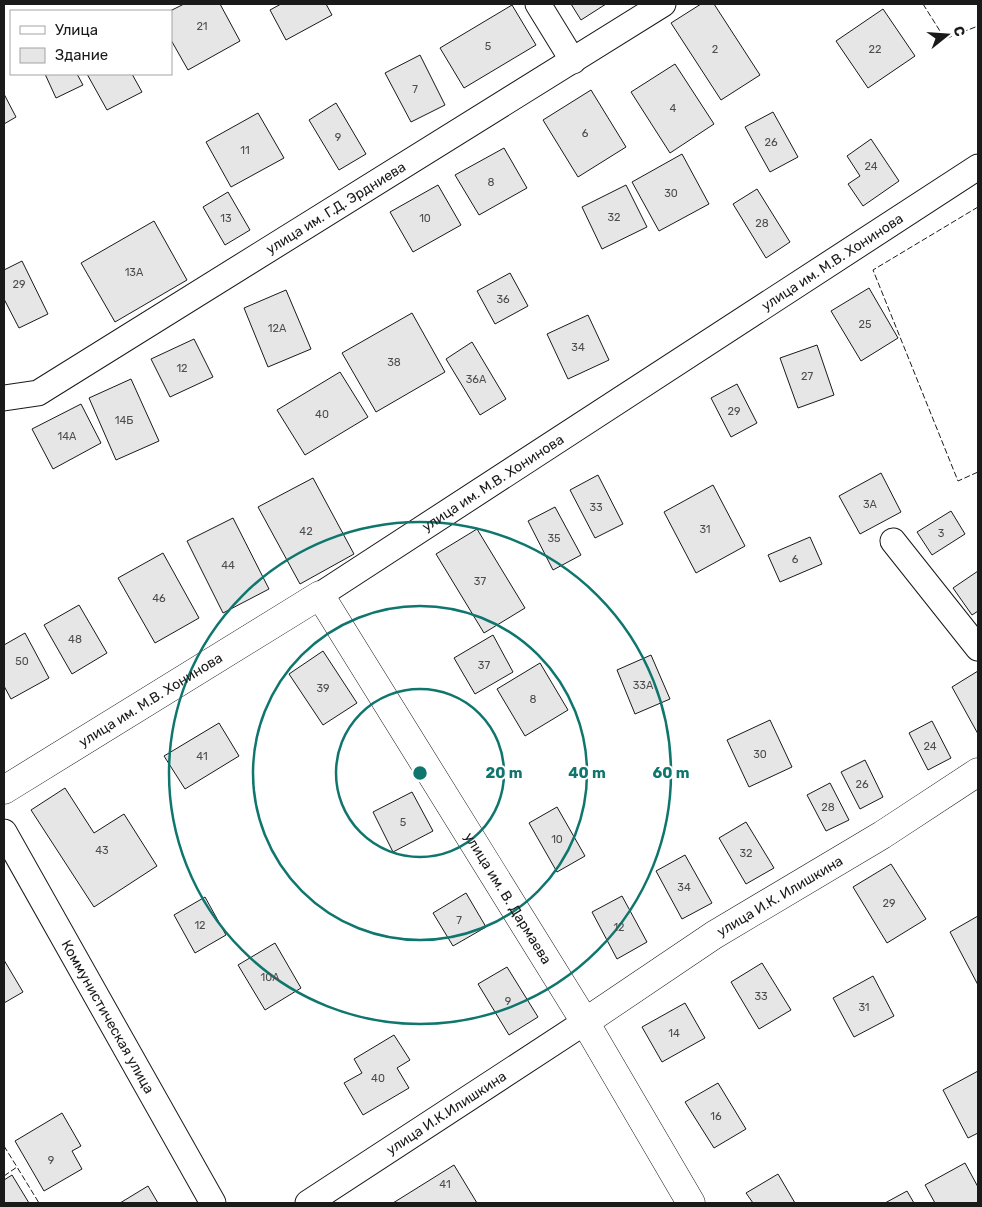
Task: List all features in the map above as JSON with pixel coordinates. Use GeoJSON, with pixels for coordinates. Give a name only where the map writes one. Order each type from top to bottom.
{"type":"FeatureCollection","features":[{"type":"Feature","properties":{"kind":"street"},"geometry":{"type":"LineString","coordinates":[[538,4],[573,60]]}},
{"type":"Feature","properties":{"kind":"street","name":"улица им. Г.Д. Эрдниева"},"geometry":{"type":"LineString","coordinates":[[4,398],[38,393],[663,4]]}},
{"type":"Feature","properties":{"kind":"street","name":"улица им. М.В. Хонинова"},"geometry":{"type":"LineString","coordinates":[[4,790],[320,595],[978,168]]}},
{"type":"Feature","properties":{"kind":"street"},"geometry":{"type":"LineString","coordinates":[[893,541],[978,648]]}},
{"type":"Feature","properties":{"kind":"street","name":"улица им. В. Дармаева"},"geometry":{"type":"LineString","coordinates":[[320,595],[585,1022],[691,1203]]}},
{"type":"Feature","properties":{"kind":"street","name":"улица И.К. Илишкина"},"geometry":{"type":"LineString","coordinates":[[585,1022],[714,935],[882,835],[978,772]]}},
{"type":"Feature","properties":{"kind":"street","name":"Коммунистическая улица"},"geometry":{"type":"LineString","coordinates":[[4,832],[213,1203]]}},
{"type":"Feature","properties":{"kind":"street","name":"улица И.К.Илишкина"},"geometry":{"type":"LineString","coordinates":[[308,1203],[585,1022]]}},
{"type":"Feature","properties":{"kind":"building"},"geometry":{"type":"Polygon","coordinates":[[[184,4],[220,4],[240,41],[188,70],[172,42],[172,10],[184,4]]]}},
{"type":"Feature","properties":{"kind":"building"},"geometry":{"type":"Polygon","coordinates":[[[281,4],[326,4],[332,15],[286,40],[270,10],[281,4]]]}},
{"type":"Feature","properties":{"kind":"building"},"geometry":{"type":"Polygon","coordinates":[[[571,4],[606,4],[581,20],[571,4]]]}},
{"type":"Feature","properties":{"kind":"building"},"geometry":{"type":"Polygon","coordinates":[[[701,4],[714,4],[760,75],[721,100],[671,23],[701,4]]]}},
{"type":"Feature","properties":{"kind":"building"},"geometry":{"type":"Polygon","coordinates":[[[512,5],[536,45],[464,88],[440,48],[512,5]]]}},
{"type":"Feature","properties":{"kind":"building"},"geometry":{"type":"Polygon","coordinates":[[[883,9],[915,56],[868,88],[836,41],[883,9]]]}},
{"type":"Feature","properties":{"kind":"building"},"geometry":{"type":"Polygon","coordinates":[[[420,55],[445,105],[411,122],[385,73],[420,55]]]}},
{"type":"Feature","properties":{"kind":"building"},"geometry":{"type":"Polygon","coordinates":[[[675,64],[714,124],[670,153],[631,92],[675,64]]]}},
{"type":"Feature","properties":{"kind":"building"},"geometry":{"type":"Polygon","coordinates":[[[45,75],[78,75],[83,85],[56,98],[45,75]]]}},
{"type":"Feature","properties":{"kind":"building"},"geometry":{"type":"Polygon","coordinates":[[[88,75],[133,75],[142,92],[107,110],[88,75]]]}},
{"type":"Feature","properties":{"kind":"building"},"geometry":{"type":"Polygon","coordinates":[[[591,90],[626,147],[578,177],[543,120],[591,90]]]}},
{"type":"Feature","properties":{"kind":"building"},"geometry":{"type":"Polygon","coordinates":[[[4,94],[16,117],[4,124],[4,94]]]}},
{"type":"Feature","properties":{"kind":"building"},"geometry":{"type":"Polygon","coordinates":[[[336,103],[366,154],[339,170],[309,120],[336,103]]]}},
{"type":"Feature","properties":{"kind":"building"},"geometry":{"type":"Polygon","coordinates":[[[773,112],[798,157],[770,172],[745,127],[773,112]]]}},
{"type":"Feature","properties":{"kind":"building"},"geometry":{"type":"Polygon","coordinates":[[[258,113],[284,158],[231,187],[206,142],[258,113]]]}},
{"type":"Feature","properties":{"kind":"building"},"geometry":{"type":"Polygon","coordinates":[[[871,139],[899,181],[863,206],[848,184],[860,176],[847,156],[871,139]]]}},
{"type":"Feature","properties":{"kind":"building"},"geometry":{"type":"Polygon","coordinates":[[[504,148],[527,188],[479,215],[455,175],[504,148]]]}},
{"type":"Feature","properties":{"kind":"building"},"geometry":{"type":"Polygon","coordinates":[[[682,154],[709,204],[659,231],[632,182],[682,154]]]}},
{"type":"Feature","properties":{"kind":"building"},"geometry":{"type":"Polygon","coordinates":[[[438,185],[461,225],[413,252],[390,212],[438,185]]]}},
{"type":"Feature","properties":{"kind":"building"},"geometry":{"type":"Polygon","coordinates":[[[626,185],[647,227],[602,249],[582,207],[626,185]]]}},
{"type":"Feature","properties":{"kind":"building"},"geometry":{"type":"Polygon","coordinates":[[[757,189],[790,242],[766,258],[733,204],[757,189]]]}},
{"type":"Feature","properties":{"kind":"building"},"geometry":{"type":"Polygon","coordinates":[[[228,192],[250,230],[225,245],[203,207],[228,192]]]}},
{"type":"Feature","properties":{"kind":"building"},"geometry":{"type":"Polygon","coordinates":[[[154,221],[187,280],[115,322],[81,263],[154,221]]]}},
{"type":"Feature","properties":{"kind":"building"},"geometry":{"type":"Polygon","coordinates":[[[22,261],[48,314],[19,328],[4,299],[4,270],[22,261]]]}},
{"type":"Feature","properties":{"kind":"building"},"geometry":{"type":"Polygon","coordinates":[[[510,273],[528,306],[495,324],[477,291],[510,273]]]}},
{"type":"Feature","properties":{"kind":"building"},"geometry":{"type":"Polygon","coordinates":[[[869,288],[898,338],[861,361],[831,311],[869,288]]]}},
{"type":"Feature","properties":{"kind":"building"},"geometry":{"type":"Polygon","coordinates":[[[286,290],[311,349],[268,367],[244,308],[286,290]]]}},
{"type":"Feature","properties":{"kind":"building"},"geometry":{"type":"Polygon","coordinates":[[[412,313],[445,372],[376,412],[342,353],[412,313]]]}},
{"type":"Feature","properties":{"kind":"building"},"geometry":{"type":"Polygon","coordinates":[[[588,315],[609,360],[568,379],[547,334],[588,315]]]}},
{"type":"Feature","properties":{"kind":"building"},"geometry":{"type":"Polygon","coordinates":[[[194,339],[213,377],[170,397],[151,359],[194,339]]]}},
{"type":"Feature","properties":{"kind":"building"},"geometry":{"type":"Polygon","coordinates":[[[472,342],[506,399],[480,415],[446,359],[472,342]]]}},
{"type":"Feature","properties":{"kind":"building"},"geometry":{"type":"Polygon","coordinates":[[[817,345],[834,395],[798,408],[780,358],[817,345]]]}},
{"type":"Feature","properties":{"kind":"building"},"geometry":{"type":"Polygon","coordinates":[[[340,372],[368,417],[305,455],[277,410],[340,372]]]}},
{"type":"Feature","properties":{"kind":"building"},"geometry":{"type":"Polygon","coordinates":[[[131,379],[159,441],[116,460],[89,398],[131,379]]]}},
{"type":"Feature","properties":{"kind":"building"},"geometry":{"type":"Polygon","coordinates":[[[737,384],[757,423],[731,437],[711,398],[737,384]]]}},
{"type":"Feature","properties":{"kind":"building"},"geometry":{"type":"Polygon","coordinates":[[[81,404],[101,443],[53,469],[32,429],[81,404]]]}},
{"type":"Feature","properties":{"kind":"building"},"geometry":{"type":"Polygon","coordinates":[[[881,473],[901,512],[860,534],[839,496],[881,473]]]}},
{"type":"Feature","properties":{"kind":"building"},"geometry":{"type":"Polygon","coordinates":[[[598,475],[623,524],[595,538],[570,490],[598,475]]]}},
{"type":"Feature","properties":{"kind":"building"},"geometry":{"type":"Polygon","coordinates":[[[313,478],[354,554],[300,584],[258,507],[313,478]]]}},
{"type":"Feature","properties":{"kind":"building"},"geometry":{"type":"Polygon","coordinates":[[[713,485],[745,546],[696,573],[664,512],[713,485]]]}},
{"type":"Feature","properties":{"kind":"building"},"geometry":{"type":"Polygon","coordinates":[[[555,507],[581,555],[553,570],[528,521],[555,507]]]}},
{"type":"Feature","properties":{"kind":"building"},"geometry":{"type":"Polygon","coordinates":[[[951,511],[965,534],[932,555],[917,532],[951,511]]]}},
{"type":"Feature","properties":{"kind":"building"},"geometry":{"type":"Polygon","coordinates":[[[233,518],[269,589],[223,613],[187,541],[233,518]]]}},
{"type":"Feature","properties":{"kind":"building"},"geometry":{"type":"Polygon","coordinates":[[[477,529],[525,608],[484,633],[436,554],[477,529]]]}},
{"type":"Feature","properties":{"kind":"building"},"geometry":{"type":"Polygon","coordinates":[[[810,537],[822,564],[780,582],[768,555],[810,537]]]}},
{"type":"Feature","properties":{"kind":"building"},"geometry":{"type":"Polygon","coordinates":[[[163,553],[199,618],[155,643],[118,578],[163,553]]]}},
{"type":"Feature","properties":{"kind":"building"},"geometry":{"type":"Polygon","coordinates":[[[978,571],[978,611],[972,615],[953,588],[978,571]]]}},
{"type":"Feature","properties":{"kind":"building"},"geometry":{"type":"Polygon","coordinates":[[[79,605],[107,653],[72,674],[44,625],[79,605]]]}},
{"type":"Feature","properties":{"kind":"building"},"geometry":{"type":"Polygon","coordinates":[[[25,633],[49,678],[11,699],[4,686],[4,645],[25,633]]]}},
{"type":"Feature","properties":{"kind":"building"},"geometry":{"type":"Polygon","coordinates":[[[493,635],[513,672],[475,694],[454,658],[493,635]]]}},
{"type":"Feature","properties":{"kind":"building"},"geometry":{"type":"Polygon","coordinates":[[[323,651],[357,703],[323,725],[289,674],[323,651]]]}},
{"type":"Feature","properties":{"kind":"building"},"geometry":{"type":"Polygon","coordinates":[[[651,655],[670,699],[635,714],[617,670],[651,655]]]}},
{"type":"Feature","properties":{"kind":"building"},"geometry":{"type":"Polygon","coordinates":[[[540,663],[568,710],[525,736],[497,689],[540,663]]]}},
{"type":"Feature","properties":{"kind":"building"},"geometry":{"type":"Polygon","coordinates":[[[978,671],[978,734],[952,687],[978,671]]]}},
{"type":"Feature","properties":{"kind":"building"},"geometry":{"type":"Polygon","coordinates":[[[770,720],[792,767],[749,787],[727,740],[770,720]]]}},
{"type":"Feature","properties":{"kind":"building"},"geometry":{"type":"Polygon","coordinates":[[[932,721],[951,758],[928,770],[909,733],[932,721]]]}},
{"type":"Feature","properties":{"kind":"building"},"geometry":{"type":"Polygon","coordinates":[[[219,723],[239,756],[185,789],[164,756],[219,723]]]}},
{"type":"Feature","properties":{"kind":"building"},"geometry":{"type":"Polygon","coordinates":[[[865,760],[883,797],[860,809],[841,772],[865,760]]]}},
{"type":"Feature","properties":{"kind":"building"},"geometry":{"type":"Polygon","coordinates":[[[830,783],[849,820],[826,831],[807,795],[830,783]]]}},
{"type":"Feature","properties":{"kind":"building"},"geometry":{"type":"Polygon","coordinates":[[[65,788],[94,833],[124,814],[157,866],[94,907],[31,810],[65,788]]]}},
{"type":"Feature","properties":{"kind":"building"},"geometry":{"type":"Polygon","coordinates":[[[412,792],[433,831],[393,852],[373,812],[412,792]]]}},
{"type":"Feature","properties":{"kind":"building"},"geometry":{"type":"Polygon","coordinates":[[[557,807],[585,856],[557,872],[529,823],[557,807]]]}},
{"type":"Feature","properties":{"kind":"building"},"geometry":{"type":"Polygon","coordinates":[[[746,822],[774,868],[746,884],[719,838],[746,822]]]}},
{"type":"Feature","properties":{"kind":"building"},"geometry":{"type":"Polygon","coordinates":[[[685,855],[712,903],[682,919],[656,871],[685,855]]]}},
{"type":"Feature","properties":{"kind":"building"},"geometry":{"type":"Polygon","coordinates":[[[891,864],[926,919],[887,943],[853,887],[891,864]]]}},
{"type":"Feature","properties":{"kind":"building"},"geometry":{"type":"Polygon","coordinates":[[[466,893],[486,927],[453,946],[433,913],[466,893]]]}},
{"type":"Feature","properties":{"kind":"building"},"geometry":{"type":"Polygon","coordinates":[[[622,896],[647,942],[617,959],[592,912],[622,896]]]}},
{"type":"Feature","properties":{"kind":"building"},"geometry":{"type":"Polygon","coordinates":[[[205,897],[226,935],[195,953],[174,915],[205,897]]]}},
{"type":"Feature","properties":{"kind":"building"},"geometry":{"type":"Polygon","coordinates":[[[978,916],[978,985],[950,932],[978,916]]]}},
{"type":"Feature","properties":{"kind":"building"},"geometry":{"type":"Polygon","coordinates":[[[275,943],[301,988],[265,1010],[238,965],[275,943]]]}},
{"type":"Feature","properties":{"kind":"building"},"geometry":{"type":"Polygon","coordinates":[[[4,960],[23,992],[4,1003],[4,960]]]}},
{"type":"Feature","properties":{"kind":"building"},"geometry":{"type":"Polygon","coordinates":[[[762,963],[791,1010],[759,1029],[731,982],[762,963]]]}},
{"type":"Feature","properties":{"kind":"building"},"geometry":{"type":"Polygon","coordinates":[[[507,967],[538,1017],[509,1035],[478,984],[507,967]]]}},
{"type":"Feature","properties":{"kind":"building"},"geometry":{"type":"Polygon","coordinates":[[[873,976],[894,1016],[854,1037],[833,998],[873,976]]]}},
{"type":"Feature","properties":{"kind":"building"},"geometry":{"type":"Polygon","coordinates":[[[685,1003],[705,1038],[662,1062],[642,1027],[685,1003]]]}},
{"type":"Feature","properties":{"kind":"building"},"geometry":{"type":"Polygon","coordinates":[[[394,1035],[410,1060],[397,1068],[409,1088],[363,1115],[344,1083],[362,1073],[354,1059],[394,1035]]]}},
{"type":"Feature","properties":{"kind":"building"},"geometry":{"type":"Polygon","coordinates":[[[978,1071],[978,1133],[968,1138],[943,1090],[978,1071]]]}},
{"type":"Feature","properties":{"kind":"building"},"geometry":{"type":"Polygon","coordinates":[[[718,1083],[746,1129],[714,1148],[685,1102],[718,1083]]]}},
{"type":"Feature","properties":{"kind":"building"},"geometry":{"type":"Polygon","coordinates":[[[62,1113],[81,1146],[72,1151],[82,1169],[44,1191],[15,1141],[62,1113]]]}},
{"type":"Feature","properties":{"kind":"building"},"geometry":{"type":"Polygon","coordinates":[[[965,1163],[978,1187],[978,1203],[935,1203],[925,1185],[965,1163]]]}},
{"type":"Feature","properties":{"kind":"building"},"geometry":{"type":"Polygon","coordinates":[[[454,1165],[477,1203],[393,1203],[454,1165]]]}},
{"type":"Feature","properties":{"kind":"building"},"geometry":{"type":"Polygon","coordinates":[[[778,1174],[795,1203],[753,1203],[746,1193],[778,1174]]]}},
{"type":"Feature","properties":{"kind":"building"},"geometry":{"type":"Polygon","coordinates":[[[12,1175],[29,1203],[4,1203],[4,1180],[12,1175]]]}},
{"type":"Feature","properties":{"kind":"building"},"geometry":{"type":"Polygon","coordinates":[[[148,1186],[158,1203],[120,1203],[148,1186]]]}},
{"type":"Feature","properties":{"kind":"building"},"geometry":{"type":"Polygon","coordinates":[[[907,1191],[914,1203],[885,1203],[907,1191]]]}},
{"type":"Feature","properties":{"kind":"fence"},"geometry":{"type":"LineString","coordinates":[[923,4],[945,39],[978,26]]}},
{"type":"Feature","properties":{"kind":"fence"},"geometry":{"type":"LineString","coordinates":[[978,207],[873,270],[958,481],[978,472]]}},
{"type":"Feature","properties":{"kind":"fence"},"geometry":{"type":"LineString","coordinates":[[4,1146],[17,1167]]}},
{"type":"Feature","properties":{"kind":"fence"},"geometry":{"type":"LineString","coordinates":[[4,1176],[17,1167],[39,1203]]}}]}
